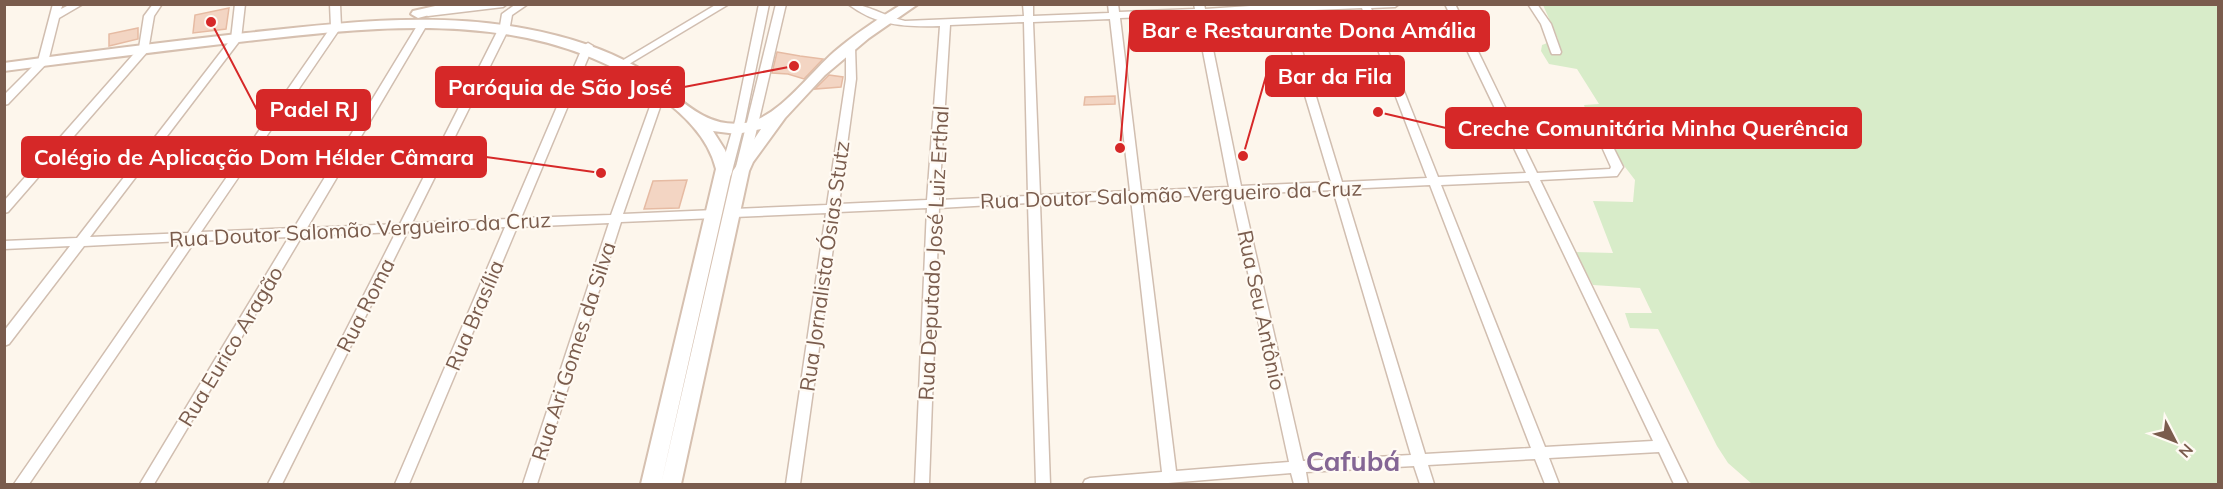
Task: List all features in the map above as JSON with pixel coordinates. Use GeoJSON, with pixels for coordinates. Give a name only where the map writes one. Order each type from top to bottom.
{"type":"FeatureCollection","features":[{"type":"Feature","properties":{"kind":"main road"},"geometry":{"type":"LineString","coordinates":[[4,67],[358,25],[465,4]]}},
{"type":"Feature","properties":{"kind":"main road"},"geometry":{"type":"LineString","coordinates":[[671,484],[734,213],[741,171],[760,141],[789,106],[850,47],[912,4]]}},
{"type":"Feature","properties":{"kind":"main road"},"geometry":{"type":"LineString","coordinates":[[424,13],[505,26],[588,46],[625,62],[662,87],[695,119],[720,154],[724,179],[651,484]]}},
{"type":"Feature","properties":{"kind":"main road"},"geometry":{"type":"LineString","coordinates":[[695,119],[715,127],[745,128],[772,119],[789,106]]}},
{"type":"Feature","properties":{"kind":"street"},"geometry":{"type":"LineString","coordinates":[[4,102],[43,62],[58,4]]}},
{"type":"Feature","properties":{"kind":"street"},"geometry":{"type":"LineString","coordinates":[[56,16],[79,4]]}},
{"type":"Feature","properties":{"kind":"street"},"geometry":{"type":"LineString","coordinates":[[4,210],[144,49],[149,16],[158,4]]}},
{"type":"Feature","properties":{"kind":"street"},"geometry":{"type":"LineString","coordinates":[[4,341],[236,39],[240,4]]}},
{"type":"Feature","properties":{"kind":"street"},"geometry":{"type":"LineString","coordinates":[[21,484],[336,27],[335,4]]}},
{"type":"Feature","properties":{"kind":"street"},"geometry":{"type":"LineString","coordinates":[[424,13],[503,4]]}},
{"type":"Feature","properties":{"kind":"street","name":"Rua Roma"},"geometry":{"type":"LineString","coordinates":[[275,484],[505,26],[505,18],[510,10],[525,4]]}},
{"type":"Feature","properties":{"kind":"street"},"geometry":{"type":"LineString","coordinates":[[625,62],[725,4]]}},
{"type":"Feature","properties":{"kind":"street"},"geometry":{"type":"LineString","coordinates":[[741,171],[745,128],[764,4]]}},
{"type":"Feature","properties":{"kind":"street"},"geometry":{"type":"LineString","coordinates":[[724,179],[745,128],[781,4]]}},
{"type":"Feature","properties":{"kind":"street"},"geometry":{"type":"LineString","coordinates":[[852,4],[886,20],[905,24],[1029,18],[1114,10],[1395,4]]}},
{"type":"Feature","properties":{"kind":"street"},"geometry":{"type":"LineString","coordinates":[[1028,4],[1043,484]]}},
{"type":"Feature","properties":{"kind":"street"},"geometry":{"type":"LineString","coordinates":[[1450,4],[1681,484]]}},
{"type":"Feature","properties":{"kind":"street"},"geometry":{"type":"LineString","coordinates":[[1532,4],[1546,24],[1556,52]]}},
{"type":"Feature","properties":{"kind":"street"},"geometry":{"type":"LineString","coordinates":[[1365,5],[1552,484]]}},
{"type":"Feature","properties":{"kind":"street"},"geometry":{"type":"LineString","coordinates":[[1283,7],[1427,484]]}},
{"type":"Feature","properties":{"kind":"street","name":"Rua Seu Antônio"},"geometry":{"type":"LineString","coordinates":[[1200,8],[1236,192],[1301,484]]}},
{"type":"Feature","properties":{"kind":"street"},"geometry":{"type":"LineString","coordinates":[[1114,10],[1170,477]]}},
{"type":"Feature","properties":{"kind":"street","name":"Rua Eurico Aragão"},"geometry":{"type":"LineString","coordinates":[[147,484],[298,232],[424,13]]}},
{"type":"Feature","properties":{"kind":"street","name":"Rua Deputado José Luiz Erthal"},"geometry":{"type":"LineString","coordinates":[[922,484],[933,204],[945,22]]}},
{"type":"Feature","properties":{"kind":"street","name":"Rua Brasília"},"geometry":{"type":"LineString","coordinates":[[402,484],[588,46]]}},
{"type":"Feature","properties":{"kind":"street","name":"Rua Jornalista Ósias Stutz"},"geometry":{"type":"LineString","coordinates":[[793,484],[851,79],[850,47]]}},
{"type":"Feature","properties":{"kind":"street","name":"Rua Ari Gomes da Silva"},"geometry":{"type":"LineString","coordinates":[[530,484],[616,218],[662,87]]}},
{"type":"Feature","properties":{"kind":"street","name":"Rua Doutor Salomão Vergueiro da Cruz"},"geometry":{"type":"LineString","coordinates":[[734,213],[1236,192],[1616,172],[1617,168],[1599,129]]}},
{"type":"Feature","properties":{"kind":"street","name":"Rua Doutor Salomão Vergueiro da Cruz"},"geometry":{"type":"LineString","coordinates":[[4,245],[715,213]]}},
{"type":"Feature","properties":{"kind":"street"},"geometry":{"type":"LineString","coordinates":[[1090,484],[1296,467],[1662,446]]}},
{"type":"Feature","properties":{"kind":"green space"},"geometry":{"type":"Polygon","coordinates":[[[1543,5],[2218,5],[2218,484],[1752,484],[1728,463],[1717,446],[1658,329],[1630,328],[1625,313],[1652,313],[1640,288],[1593,285],[1575,252],[1613,253],[1593,201],[1633,202],[1635,180],[1589,120],[1584,105],[1599,104],[1577,69],[1549,64],[1541,51],[1542,45],[1558,39],[1543,5]]]}},
{"type":"Feature","properties":{"kind":"building"},"geometry":{"type":"Polygon","coordinates":[[[229,8],[226,29],[193,33],[195,15],[229,8]]]}},
{"type":"Feature","properties":{"kind":"building"},"geometry":{"type":"Polygon","coordinates":[[[138,28],[138,39],[109,46],[109,34],[138,28]]]}},
{"type":"Feature","properties":{"kind":"building"},"geometry":{"type":"Polygon","coordinates":[[[777,52],[823,59],[804,79],[788,74],[772,73],[777,52]]]}},
{"type":"Feature","properties":{"kind":"building"},"geometry":{"type":"Polygon","coordinates":[[[829,75],[843,77],[841,87],[815,89],[829,75]]]}},
{"type":"Feature","properties":{"kind":"building"},"geometry":{"type":"Polygon","coordinates":[[[1115,96],[1115,104],[1084,105],[1085,97],[1115,96]]]}},
{"type":"Feature","properties":{"kind":"building"},"geometry":{"type":"Polygon","coordinates":[[[687,180],[679,208],[644,209],[653,181],[687,180]]]}},
{"type":"Feature","properties":{"kind":"place","name":"Padel RJ"},"geometry":{"type":"Point","coordinates":[211,22]}},
{"type":"Feature","properties":{"kind":"place","name":"Paróquia de São José"},"geometry":{"type":"Point","coordinates":[794,66]}},
{"type":"Feature","properties":{"kind":"place","name":"Creche Comunitária Minha Querência"},"geometry":{"type":"Point","coordinates":[1378,112]}},
{"type":"Feature","properties":{"kind":"place","name":"Bar e Restaurante Dona Amália"},"geometry":{"type":"Point","coordinates":[1120,148]}},
{"type":"Feature","properties":{"kind":"place","name":"Bar da Fila"},"geometry":{"type":"Point","coordinates":[1243,156]}},
{"type":"Feature","properties":{"kind":"place","name":"Colégio de Aplicação Dom Hélder Câmara"},"geometry":{"type":"Point","coordinates":[601,173]}},
{"type":"Feature","properties":{"kind":"district","name":"Cafubá"},"geometry":{"type":"Point","coordinates":[1353,461]}}]}
